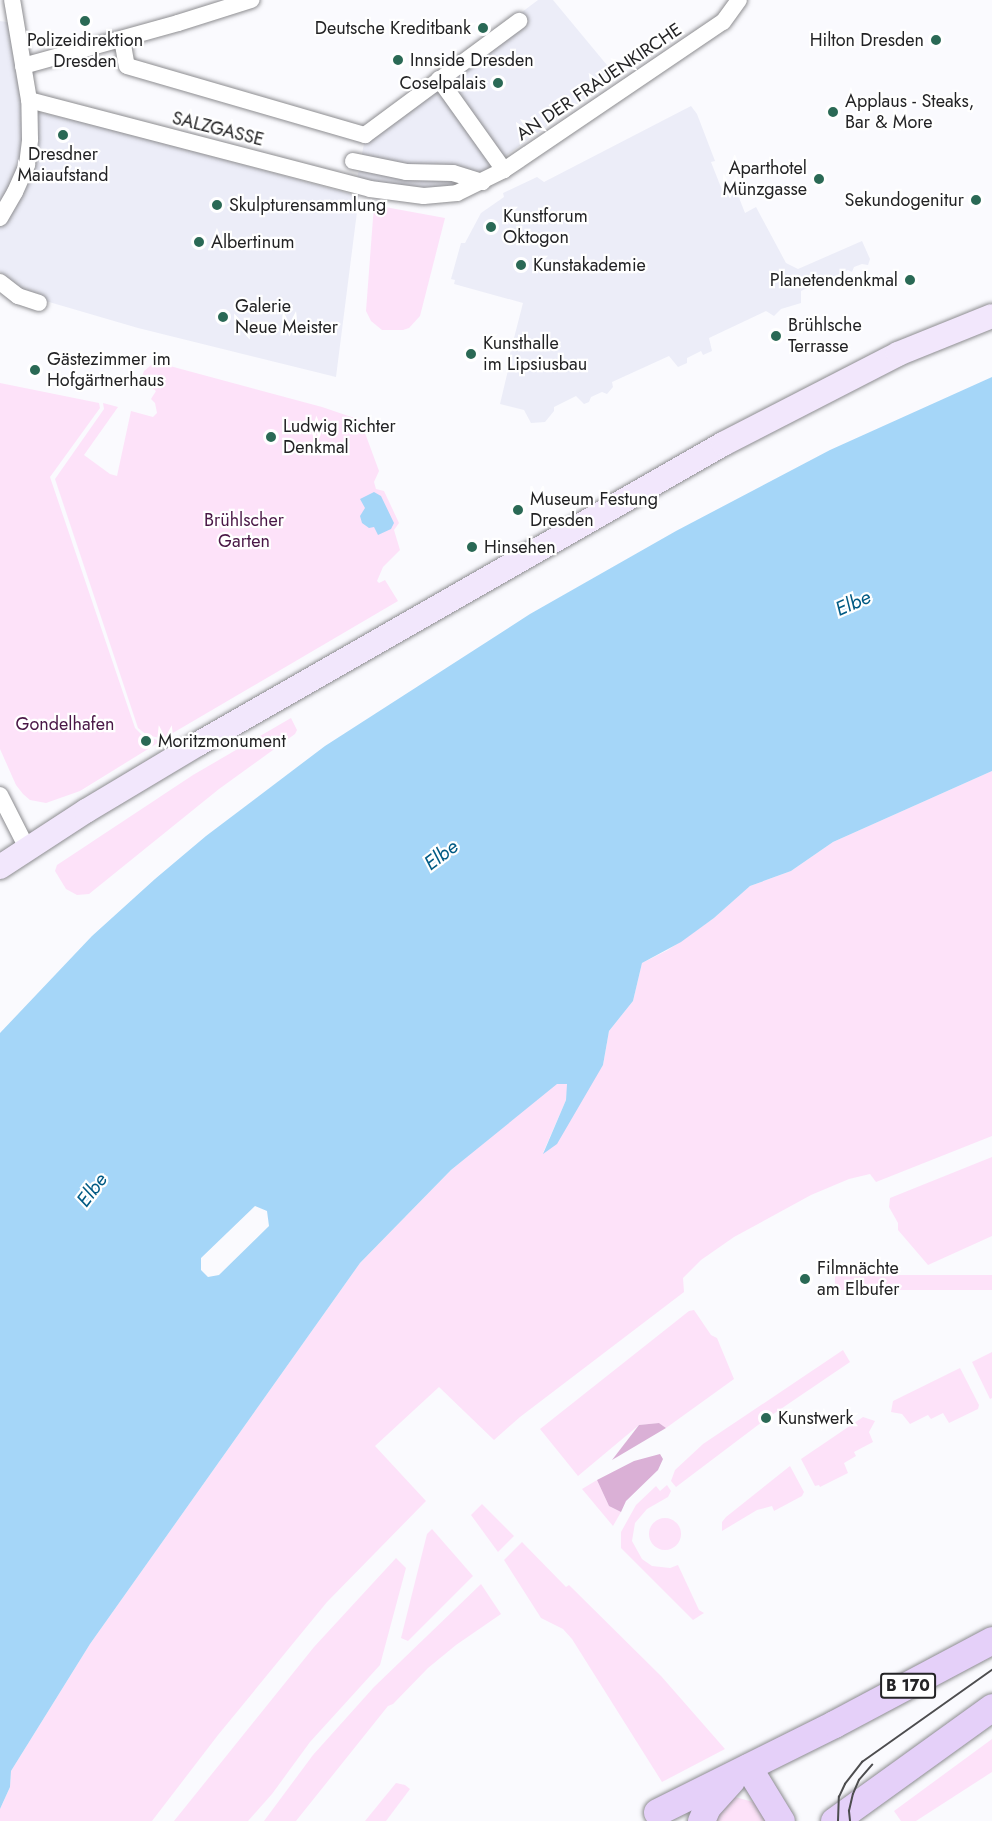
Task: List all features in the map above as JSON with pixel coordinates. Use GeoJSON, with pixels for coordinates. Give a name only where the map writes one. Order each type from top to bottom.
{"type":"FeatureCollection","features":[{"type":"Feature","properties":{"kind":"main road"},"geometry":{"type":"LineString","coordinates":[[0,867],[86,811],[358,651],[723,444],[906,350],[992,316]]}},
{"type":"Feature","properties":{"kind":"main road","name":"B 170"},"geometry":{"type":"LineString","coordinates":[[748,1767],[992,1640]]}},
{"type":"Feature","properties":{"kind":"main road"},"geometry":{"type":"LineString","coordinates":[[834,1821],[992,1707]]}},
{"type":"Feature","properties":{"kind":"main road"},"geometry":{"type":"LineString","coordinates":[[652,1817],[748,1767]]}},
{"type":"Feature","properties":{"kind":"main road"},"geometry":{"type":"LineString","coordinates":[[701,1821],[716,1794],[748,1767]]}},
{"type":"Feature","properties":{"kind":"main road"},"geometry":{"type":"LineString","coordinates":[[748,1767],[781,1821]]}},
{"type":"Feature","properties":{"kind":"street"},"geometry":{"type":"LineString","coordinates":[[0,218],[27,165],[30,139],[29,100],[12,0]]}},
{"type":"Feature","properties":{"kind":"street"},"geometry":{"type":"LineString","coordinates":[[23,66],[251,0]]}},
{"type":"Feature","properties":{"kind":"street","name":"AN DER FRAUENKIRCHE"},"geometry":{"type":"LineString","coordinates":[[483,182],[723,22],[739,0]]}},
{"type":"Feature","properties":{"kind":"street"},"geometry":{"type":"LineString","coordinates":[[348,182],[359,133],[365,135],[519,21]]}},
{"type":"Feature","properties":{"kind":"street","name":"SALZGASSE"},"geometry":{"type":"LineString","coordinates":[[122,39],[127,66],[226,93],[231,98],[359,133]]}},
{"type":"Feature","properties":{"kind":"street"},"geometry":{"type":"LineString","coordinates":[[439,79],[504,170]]}},
{"type":"Feature","properties":{"kind":"street","name":"SALZGASSE"},"geometry":{"type":"LineString","coordinates":[[29,100],[395,194],[424,196],[457,193],[483,182]]}},
{"type":"Feature","properties":{"kind":"street"},"geometry":{"type":"LineString","coordinates":[[353,162],[406,172],[453,173],[483,182]]}},
{"type":"Feature","properties":{"kind":"street"},"geometry":{"type":"LineString","coordinates":[[0,282],[18,296],[39,303]]}},
{"type":"Feature","properties":{"kind":"street"},"geometry":{"type":"LineString","coordinates":[[0,795],[27,848]]}},
{"type":"Feature","properties":{"kind":"shaded area"},"geometry":{"type":"Polygon","coordinates":[[[538,0],[553,0],[616,76],[489,168],[453,187],[435,192],[357,180],[367,128],[538,0]]]}},
{"type":"Feature","properties":{"kind":"shaded area","name":"Albertinum"},"geometry":{"type":"Polygon","coordinates":[[[0,21],[13,23],[24,109],[96,125],[359,196],[336,377],[138,328],[32,297],[0,272],[0,21]]]}},
{"type":"Feature","properties":{"kind":"shaded area","name":"Kunstakademie"},"geometry":{"type":"Polygon","coordinates":[[[691,106],[697,114],[715,161],[711,162],[724,195],[736,190],[745,213],[756,207],[786,263],[798,269],[862,241],[870,259],[868,265],[862,264],[854,267],[852,272],[848,270],[815,285],[812,290],[809,287],[801,291],[801,303],[781,309],[774,316],[766,311],[709,338],[712,351],[703,355],[701,351],[687,358],[687,363],[678,367],[669,356],[612,382],[613,387],[607,394],[602,392],[591,397],[589,402],[584,404],[576,396],[554,407],[554,411],[545,422],[531,423],[524,410],[500,404],[509,366],[507,365],[523,303],[454,284],[455,280],[451,279],[461,243],[465,243],[481,213],[504,197],[503,193],[537,177],[544,182],[691,106]]]}},
{"type":"Feature","properties":{"kind":"shaded area"},"geometry":{"type":"Polygon","coordinates":[[[659,1423],[666,1428],[612,1460],[639,1425],[659,1423]]]}},
{"type":"Feature","properties":{"kind":"shaded area"},"geometry":{"type":"Polygon","coordinates":[[[660,1454],[663,1459],[658,1470],[626,1501],[621,1512],[609,1506],[597,1480],[634,1461],[660,1454]]]}},
{"type":"Feature","properties":{"kind":"green space"},"geometry":{"type":"Polygon","coordinates":[[[374,205],[445,218],[420,316],[409,328],[403,330],[382,330],[371,321],[366,311],[374,205]]]}},
{"type":"Feature","properties":{"kind":"green space","name":"Brühlscher Garten"},"geometry":{"type":"Polygon","coordinates":[[[155,362],[322,407],[369,423],[365,433],[379,471],[374,482],[376,489],[384,491],[399,523],[394,530],[400,550],[383,567],[377,581],[379,583],[385,580],[398,601],[166,737],[160,738],[147,735],[138,728],[55,479],[104,409],[103,403],[118,407],[84,455],[110,474],[117,476],[131,411],[153,417],[157,413],[155,403],[151,399],[156,391],[141,379],[144,371],[155,362]]]}},
{"type":"Feature","properties":{"kind":"green space","name":"Gondelhafen"},"geometry":{"type":"Polygon","coordinates":[[[0,383],[99,403],[100,408],[50,477],[135,728],[143,736],[161,741],[80,791],[46,803],[30,800],[23,794],[16,785],[0,749],[0,383]]]}},
{"type":"Feature","properties":{"kind":"green space"},"geometry":{"type":"Polygon","coordinates":[[[291,718],[297,730],[295,734],[219,789],[89,894],[77,895],[66,889],[55,871],[57,865],[193,775],[291,718]]]}},
{"type":"Feature","properties":{"kind":"green space"},"geometry":{"type":"Polygon","coordinates":[[[992,771],[992,1136],[876,1182],[870,1174],[849,1179],[811,1195],[734,1237],[701,1260],[683,1278],[684,1292],[520,1417],[494,1440],[439,1387],[375,1446],[426,1501],[327,1602],[218,1735],[152,1821],[0,1821],[0,1809],[10,1787],[11,1771],[90,1644],[360,1263],[451,1170],[557,1083],[568,1084],[566,1100],[543,1153],[603,1065],[609,1031],[633,1001],[642,963],[668,950],[714,918],[750,886],[791,871],[833,842],[992,771]]]}},
{"type":"Feature","properties":{"kind":"green space"},"geometry":{"type":"Polygon","coordinates":[[[992,1157],[992,1236],[928,1265],[898,1230],[898,1223],[889,1207],[890,1198],[992,1157]]]}},
{"type":"Feature","properties":{"kind":"green space"},"geometry":{"type":"Polygon","coordinates":[[[835,1275],[992,1275],[992,1290],[835,1290],[835,1275]]]}},
{"type":"Feature","properties":{"kind":"green space"},"geometry":{"type":"Polygon","coordinates":[[[694,1310],[711,1335],[717,1338],[734,1379],[666,1428],[659,1423],[639,1425],[578,1476],[540,1429],[689,1311],[694,1310]]]}},
{"type":"Feature","properties":{"kind":"green space"},"geometry":{"type":"Polygon","coordinates":[[[843,1350],[850,1362],[766,1419],[676,1487],[671,1481],[675,1470],[703,1444],[843,1350]]]}},
{"type":"Feature","properties":{"kind":"green space"},"geometry":{"type":"Polygon","coordinates":[[[992,1352],[992,1398],[990,1399],[972,1362],[992,1352]]]}},
{"type":"Feature","properties":{"kind":"green space"},"geometry":{"type":"Polygon","coordinates":[[[960,1368],[979,1405],[978,1409],[949,1423],[943,1413],[931,1419],[928,1415],[910,1424],[902,1414],[891,1412],[893,1401],[960,1368]]]}},
{"type":"Feature","properties":{"kind":"green space"},"geometry":{"type":"Polygon","coordinates":[[[863,1417],[875,1421],[869,1432],[873,1442],[854,1452],[856,1456],[844,1463],[848,1473],[820,1487],[815,1486],[801,1459],[863,1417]]]}},
{"type":"Feature","properties":{"kind":"green space"},"geometry":{"type":"Polygon","coordinates":[[[790,1466],[804,1492],[802,1496],[774,1511],[772,1506],[757,1510],[722,1531],[722,1522],[726,1517],[790,1466]]]}},
{"type":"Feature","properties":{"kind":"green space"},"geometry":{"type":"Polygon","coordinates":[[[597,1480],[609,1506],[621,1512],[613,1526],[582,1489],[597,1480]]]}},
{"type":"Feature","properties":{"kind":"green space"},"geometry":{"type":"Polygon","coordinates":[[[667,1485],[671,1491],[668,1497],[647,1509],[635,1523],[632,1541],[642,1559],[652,1566],[670,1568],[678,1565],[699,1610],[704,1613],[693,1620],[621,1548],[621,1532],[636,1505],[656,1486],[660,1491],[667,1485]]]}},
{"type":"Feature","properties":{"kind":"green space"},"geometry":{"type":"Polygon","coordinates":[[[482,1504],[514,1536],[498,1552],[471,1515],[482,1504]]]}},
{"type":"Feature","properties":{"kind":"green space"},"geometry":{"type":"Polygon","coordinates":[[[665,1518],[676,1523],[681,1534],[676,1545],[665,1550],[654,1545],[649,1534],[654,1523],[665,1518]]]}},
{"type":"Feature","properties":{"kind":"green space"},"geometry":{"type":"Polygon","coordinates":[[[432,1529],[473,1576],[408,1641],[401,1638],[427,1534],[432,1529]]]}},
{"type":"Feature","properties":{"kind":"green space"},"geometry":{"type":"Polygon","coordinates":[[[522,1542],[566,1587],[569,1585],[661,1676],[725,1749],[662,1782],[572,1639],[563,1629],[541,1618],[504,1560],[522,1542]]]}},
{"type":"Feature","properties":{"kind":"green space"},"geometry":{"type":"Polygon","coordinates":[[[396,1558],[406,1568],[380,1665],[310,1742],[272,1794],[248,1821],[174,1821],[314,1647],[396,1558]]]}},
{"type":"Feature","properties":{"kind":"green space"},"geometry":{"type":"Polygon","coordinates":[[[481,1584],[501,1614],[456,1645],[428,1668],[393,1704],[388,1706],[296,1821],[264,1821],[313,1755],[374,1687],[481,1584]]]}},
{"type":"Feature","properties":{"kind":"green space"},"geometry":{"type":"Polygon","coordinates":[[[992,1739],[992,1772],[916,1821],[901,1821],[894,1811],[992,1739]]]}},
{"type":"Feature","properties":{"kind":"green space"},"geometry":{"type":"Polygon","coordinates":[[[396,1783],[410,1789],[386,1821],[365,1821],[396,1783]]]}},
{"type":"Feature","properties":{"kind":"green space"},"geometry":{"type":"Polygon","coordinates":[[[735,1797],[757,1803],[772,1821],[710,1821],[726,1800],[735,1797]]]}},
{"type":"Feature","properties":{"kind":"water","name":"Elbe"},"geometry":{"type":"Polygon","coordinates":[[[992,377],[992,771],[833,842],[791,871],[750,886],[714,918],[681,942],[642,963],[633,1001],[609,1031],[603,1065],[557,1144],[543,1154],[566,1100],[567,1084],[557,1084],[451,1170],[360,1263],[90,1644],[11,1771],[10,1787],[0,1809],[0,1033],[92,936],[155,879],[206,836],[325,746],[530,614],[676,531],[830,450],[992,377]],[[255,1206],[201,1258],[201,1270],[208,1277],[219,1275],[269,1226],[267,1211],[255,1206]]]}},
{"type":"Feature","properties":{"kind":"water"},"geometry":{"type":"Polygon","coordinates":[[[374,492],[381,496],[394,523],[391,529],[378,535],[374,527],[369,528],[362,523],[360,516],[365,508],[360,499],[374,492]]]}},
{"type":"Feature","properties":{"kind":"tram line"},"geometry":{"type":"LineString","coordinates":[[838,1821],[839,1797],[845,1784],[862,1762],[992,1670]]}},
{"type":"Feature","properties":{"kind":"tram line"},"geometry":{"type":"LineString","coordinates":[[850,1821],[849,1811],[853,1794],[859,1780],[872,1765]]}},
{"type":"Feature","properties":{"kind":"place","name":"Polizeidirektion Dresden"},"geometry":{"type":"Point","coordinates":[85,21]}},
{"type":"Feature","properties":{"kind":"place","name":"Deutsche Kreditbank"},"geometry":{"type":"Point","coordinates":[483,28]}},
{"type":"Feature","properties":{"kind":"place","name":"Hilton Dresden"},"geometry":{"type":"Point","coordinates":[936,40]}},
{"type":"Feature","properties":{"kind":"place","name":"Innside Dresden"},"geometry":{"type":"Point","coordinates":[398,60]}},
{"type":"Feature","properties":{"kind":"place","name":"Coselpalais"},"geometry":{"type":"Point","coordinates":[498,83]}},
{"type":"Feature","properties":{"kind":"place","name":"Applaus - Steaks, Bar & More"},"geometry":{"type":"Point","coordinates":[833,112]}},
{"type":"Feature","properties":{"kind":"place","name":"Dresdner Maiaufstand"},"geometry":{"type":"Point","coordinates":[63,135]}},
{"type":"Feature","properties":{"kind":"place","name":"Aparthotel Münzgasse"},"geometry":{"type":"Point","coordinates":[819,179]}},
{"type":"Feature","properties":{"kind":"place","name":"Sekundogenitur"},"geometry":{"type":"Point","coordinates":[976,200]}},
{"type":"Feature","properties":{"kind":"place","name":"Skulpturensammlung"},"geometry":{"type":"Point","coordinates":[217,205]}},
{"type":"Feature","properties":{"kind":"place","name":"Kunstforum Oktogon"},"geometry":{"type":"Point","coordinates":[491,227]}},
{"type":"Feature","properties":{"kind":"place","name":"Albertinum"},"geometry":{"type":"Point","coordinates":[199,242]}},
{"type":"Feature","properties":{"kind":"place","name":"Kunstakademie"},"geometry":{"type":"Point","coordinates":[521,265]}},
{"type":"Feature","properties":{"kind":"place","name":"Planetendenkmal"},"geometry":{"type":"Point","coordinates":[910,280]}},
{"type":"Feature","properties":{"kind":"place","name":"Galerie Neue Meister"},"geometry":{"type":"Point","coordinates":[223,317]}},
{"type":"Feature","properties":{"kind":"place","name":"Brühlsche Terrasse"},"geometry":{"type":"Point","coordinates":[776,336]}},
{"type":"Feature","properties":{"kind":"place","name":"Kunsthalle im Lipsiusbau"},"geometry":{"type":"Point","coordinates":[471,354]}},
{"type":"Feature","properties":{"kind":"place","name":"Gästezimmer im Hofgärtnerhaus"},"geometry":{"type":"Point","coordinates":[35,370]}},
{"type":"Feature","properties":{"kind":"place","name":"Ludwig Richter Denkmal"},"geometry":{"type":"Point","coordinates":[271,437]}},
{"type":"Feature","properties":{"kind":"place","name":"Museum Festung Dresden"},"geometry":{"type":"Point","coordinates":[518,510]}},
{"type":"Feature","properties":{"kind":"place","name":"Hinsehen"},"geometry":{"type":"Point","coordinates":[472,547]}},
{"type":"Feature","properties":{"kind":"place","name":"Moritzmonument"},"geometry":{"type":"Point","coordinates":[146,741]}},
{"type":"Feature","properties":{"kind":"place","name":"Filmnächte am Elbufer"},"geometry":{"type":"Point","coordinates":[805,1279]}},
{"type":"Feature","properties":{"kind":"place","name":"Kunstwerk"},"geometry":{"type":"Point","coordinates":[766,1418]}}]}
